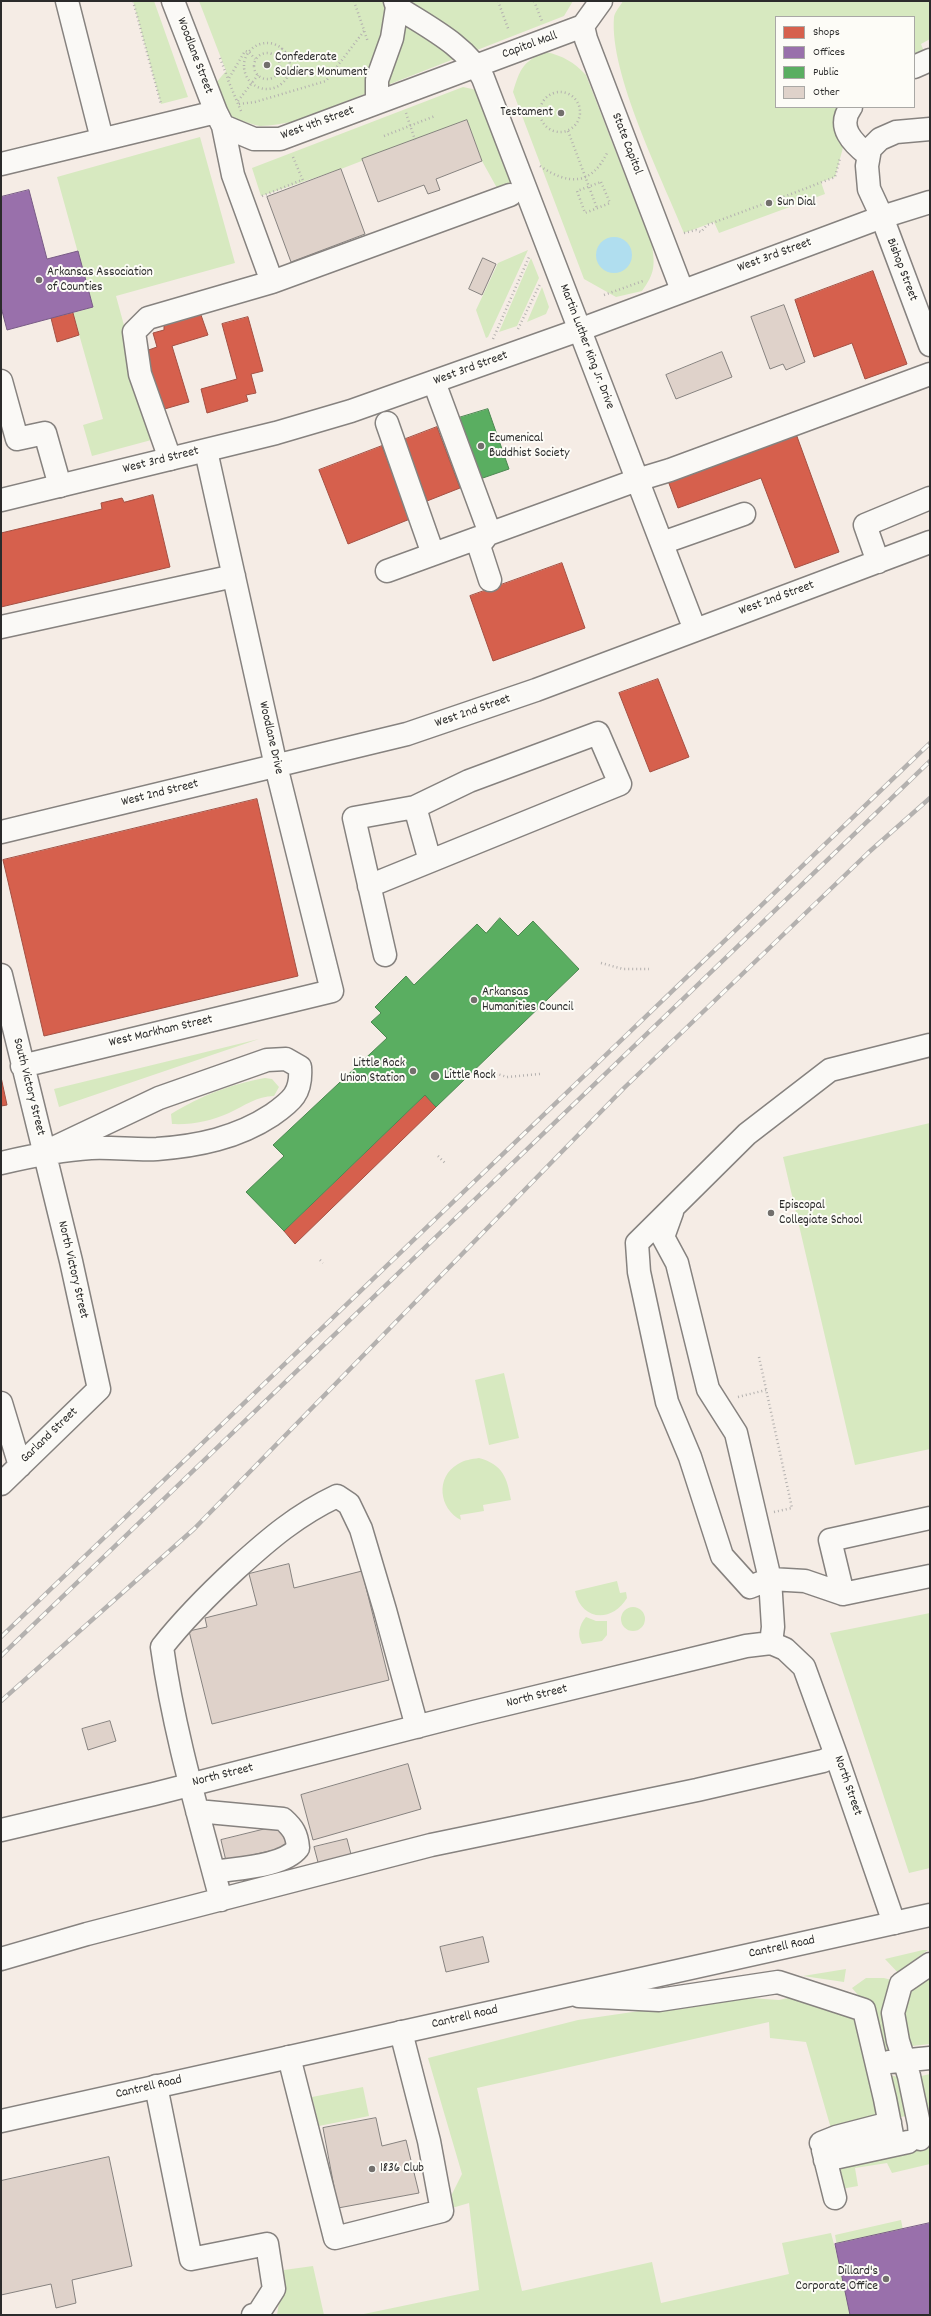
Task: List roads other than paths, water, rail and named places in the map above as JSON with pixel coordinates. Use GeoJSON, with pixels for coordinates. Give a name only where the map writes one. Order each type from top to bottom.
{"type":"FeatureCollection","features":[{"type":"Feature","properties":{"kind":"street"},"geometry":{"type":"LineString","coordinates":[[67,1],[102,139]]}},
{"type":"Feature","properties":{"kind":"street","name":"Woodlane Street"},"geometry":{"type":"LineString","coordinates":[[173,1],[219,119],[233,175],[272,282]]}},
{"type":"Feature","properties":{"kind":"street"},"geometry":{"type":"LineString","coordinates":[[583,26],[601,1]]}},
{"type":"Feature","properties":{"kind":"street"},"geometry":{"type":"LineString","coordinates":[[377,102],[377,80],[392,38],[396,4],[434,31],[477,65]]}},
{"type":"Feature","properties":{"kind":"street","name":"Capitol Mall"},"geometry":{"type":"LineString","coordinates":[[477,65],[583,26]]}},
{"type":"Feature","properties":{"kind":"street","name":"State Capitol"},"geometry":{"type":"LineString","coordinates":[[583,26],[586,39],[682,290]]}},
{"type":"Feature","properties":{"kind":"street"},"geometry":{"type":"LineString","coordinates":[[915,67],[930,60]]}},
{"type":"Feature","properties":{"kind":"street","name":"West 4th Street"},"geometry":{"type":"LineString","coordinates":[[219,119],[254,139],[280,138],[477,65]]}},
{"type":"Feature","properties":{"kind":"street","name":"Martin Luther King Jr. Drive"},"geometry":{"type":"LineString","coordinates":[[477,65],[695,630]]}},
{"type":"Feature","properties":{"kind":"street"},"geometry":{"type":"LineString","coordinates":[[851,108],[845,122],[847,133],[854,144],[868,155],[870,149],[880,139],[896,132],[930,129]]}},
{"type":"Feature","properties":{"kind":"street"},"geometry":{"type":"LineString","coordinates":[[1,164],[102,139],[219,119]]}},
{"type":"Feature","properties":{"kind":"street","name":"Bishop Street"},"geometry":{"type":"LineString","coordinates":[[868,155],[869,189],[882,217],[930,345]]}},
{"type":"Feature","properties":{"kind":"street"},"geometry":{"type":"LineString","coordinates":[[170,459],[140,374],[134,332],[148,318],[272,282],[510,195]]}},
{"type":"Feature","properties":{"kind":"street","name":"West 3rd Street"},"geometry":{"type":"LineString","coordinates":[[1,500],[206,451],[351,411],[579,330],[682,290],[882,217],[930,202]]}},
{"type":"Feature","properties":{"kind":"street"},"geometry":{"type":"LineString","coordinates":[[387,571],[637,480],[678,468],[930,374]]}},
{"type":"Feature","properties":{"kind":"street"},"geometry":{"type":"LineString","coordinates":[[1,381],[17,439],[45,432],[60,486]]}},
{"type":"Feature","properties":{"kind":"street"},"geometry":{"type":"LineString","coordinates":[[434,382],[488,534]]}},
{"type":"Feature","properties":{"kind":"street"},"geometry":{"type":"LineString","coordinates":[[387,423],[433,554]]}},
{"type":"Feature","properties":{"kind":"street","name":"Woodlane Drive"},"geometry":{"type":"LineString","coordinates":[[206,451],[276,766],[332,991],[300,999]]}},
{"type":"Feature","properties":{"kind":"street"},"geometry":{"type":"LineString","coordinates":[[878,562],[865,525],[930,498]]}},
{"type":"Feature","properties":{"kind":"street"},"geometry":{"type":"LineString","coordinates":[[662,543],[744,514]]}},
{"type":"Feature","properties":{"kind":"street"},"geometry":{"type":"LineString","coordinates":[[488,534],[479,546],[490,580]]}},
{"type":"Feature","properties":{"kind":"street","name":"West 2nd Street"},"geometry":{"type":"LineString","coordinates":[[1,832],[380,742],[536,690],[930,542]]}},
{"type":"Feature","properties":{"kind":"street"},"geometry":{"type":"LineString","coordinates":[[1,627],[234,576]]}},
{"type":"Feature","properties":{"kind":"street"},"geometry":{"type":"LineString","coordinates":[[369,886],[620,784],[598,733],[469,781],[415,807],[354,818],[369,886],[385,955]]}},
{"type":"Feature","properties":{"kind":"street"},"geometry":{"type":"LineString","coordinates":[[415,807],[430,861]]}},
{"type":"Feature","properties":{"kind":"street","name":"South Victory Street"},"geometry":{"type":"LineString","coordinates":[[1,975],[44,1153]]}},
{"type":"Feature","properties":{"kind":"street","name":"West Markham Street"},"geometry":{"type":"LineString","coordinates":[[22,1066],[300,999]]}},
{"type":"Feature","properties":{"kind":"street"},"geometry":{"type":"LineString","coordinates":[[930,1045],[830,1070],[748,1134],[637,1243],[639,1272],[667,1402],[690,1458],[722,1556],[750,1587],[770,1579],[805,1581],[843,1594],[930,1576]]}},
{"type":"Feature","properties":{"kind":"street"},"geometry":{"type":"LineString","coordinates":[[1,1163],[44,1153],[91,1148],[157,1149],[212,1142],[256,1125],[288,1104],[301,1084],[300,1067],[286,1059],[267,1060],[158,1098],[44,1153]]}},
{"type":"Feature","properties":{"kind":"street","name":"North Victory Street"},"geometry":{"type":"LineString","coordinates":[[44,1153],[71,1261],[99,1389]]}},
{"type":"Feature","properties":{"kind":"street"},"geometry":{"type":"LineString","coordinates":[[673,1209],[663,1237],[677,1263],[708,1389],[736,1433],[770,1579],[773,1627],[771,1643]]}},
{"type":"Feature","properties":{"kind":"street","name":"Garland Street"},"geometry":{"type":"LineString","coordinates":[[1,1484],[99,1389]]}},
{"type":"Feature","properties":{"kind":"street"},"geometry":{"type":"LineString","coordinates":[[1,1403],[20,1466]]}},
{"type":"Feature","properties":{"kind":"street"},"geometry":{"type":"LineString","coordinates":[[221,1900],[189,1785],[169,1697],[162,1646],[190,1612],[278,1531],[312,1508],[337,1496],[349,1504],[361,1529],[386,1610],[417,1727]]}},
{"type":"Feature","properties":{"kind":"street"},"geometry":{"type":"LineString","coordinates":[[843,1594],[830,1540],[930,1518]]}},
{"type":"Feature","properties":{"kind":"street","name":"North Street"},"geometry":{"type":"LineString","coordinates":[[1,1830],[189,1785],[746,1646],[771,1643],[785,1649],[804,1668],[836,1755],[894,1923]]}},
{"type":"Feature","properties":{"kind":"street"},"geometry":{"type":"LineString","coordinates":[[1,1959],[87,1934],[431,1844],[697,1790],[823,1761],[836,1755]]}},
{"type":"Feature","properties":{"kind":"street"},"geometry":{"type":"LineString","coordinates":[[197,1811],[283,1819],[293,1827],[298,1838],[298,1848],[292,1856],[279,1861],[214,1872]]}},
{"type":"Feature","properties":{"kind":"street","name":"Cantrell Road"},"geometry":{"type":"LineString","coordinates":[[1,2121],[930,1915]]}},
{"type":"Feature","properties":{"kind":"street"},"geometry":{"type":"LineString","coordinates":[[823,2151],[894,2145],[925,2127],[904,2060],[893,2013],[901,1984],[930,1964]]}},
{"type":"Feature","properties":{"kind":"street"},"geometry":{"type":"LineString","coordinates":[[566,1995],[659,2000],[778,1982],[864,2010],[878,2064],[894,2145]]}},
{"type":"Feature","properties":{"kind":"street"},"geometry":{"type":"LineString","coordinates":[[289,2057],[335,2238],[442,2211],[429,2141],[401,2032]]}},
{"type":"Feature","properties":{"kind":"street"},"geometry":{"type":"LineString","coordinates":[[878,2064],[930,2058]]}},
{"type":"Feature","properties":{"kind":"street"},"geometry":{"type":"LineString","coordinates":[[156,2086],[191,2259],[266,2244],[274,2289],[258,2314],[253,2315]]}},
{"type":"Feature","properties":{"kind":"street"},"geometry":{"type":"LineString","coordinates":[[823,2151],[836,2137],[890,2123]]}},
{"type":"Feature","properties":{"kind":"street"},"geometry":{"type":"LineString","coordinates":[[823,2151],[835,2198]]}},
{"type":"Feature","properties":{"kind":"water"},"geometry":{"type":"Polygon","coordinates":[[[614,237],[627,242],[632,255],[627,268],[614,273],[601,268],[596,255],[601,242],[614,237]]]}},
{"type":"Feature","properties":{"kind":"railway"},"geometry":{"type":"LineString","coordinates":[[1,1637],[930,743]]}},
{"type":"Feature","properties":{"kind":"railway"},"geometry":{"type":"LineString","coordinates":[[1,1656],[930,761]]}},
{"type":"Feature","properties":{"kind":"railway"},"geometry":{"type":"LineString","coordinates":[[1,1701],[194,1529],[624,1088],[869,852],[930,798]]}},
{"type":"Feature","properties":{"kind":"place","name":"Confederate Soldiers Monument"},"geometry":{"type":"Point","coordinates":[267,65]}},
{"type":"Feature","properties":{"kind":"place","name":"Testament"},"geometry":{"type":"Point","coordinates":[561,113]}},
{"type":"Feature","properties":{"kind":"place","name":"Sun Dial"},"geometry":{"type":"Point","coordinates":[769,203]}},
{"type":"Feature","properties":{"kind":"place","name":"Arkansas Association of Counties"},"geometry":{"type":"Point","coordinates":[39,280]}},
{"type":"Feature","properties":{"kind":"place","name":"Ecumenical Buddhist Society"},"geometry":{"type":"Point","coordinates":[481,446]}},
{"type":"Feature","properties":{"kind":"place","name":"Arkansas Humanities Council"},"geometry":{"type":"Point","coordinates":[474,1000]}},
{"type":"Feature","properties":{"kind":"place","name":"Little Rock Union Station"},"geometry":{"type":"Point","coordinates":[413,1071]}},
{"type":"Feature","properties":{"kind":"place","name":"Little Rock"},"geometry":{"type":"Point","coordinates":[435,1076]}},
{"type":"Feature","properties":{"kind":"place","name":"Episcopal Collegiate School"},"geometry":{"type":"Point","coordinates":[771,1213]}},
{"type":"Feature","properties":{"kind":"place","name":"1836 Club"},"geometry":{"type":"Point","coordinates":[372,2169]}},
{"type":"Feature","properties":{"kind":"place","name":"Dillard's Corporate Office"},"geometry":{"type":"Point","coordinates":[886,2279]}}]}
